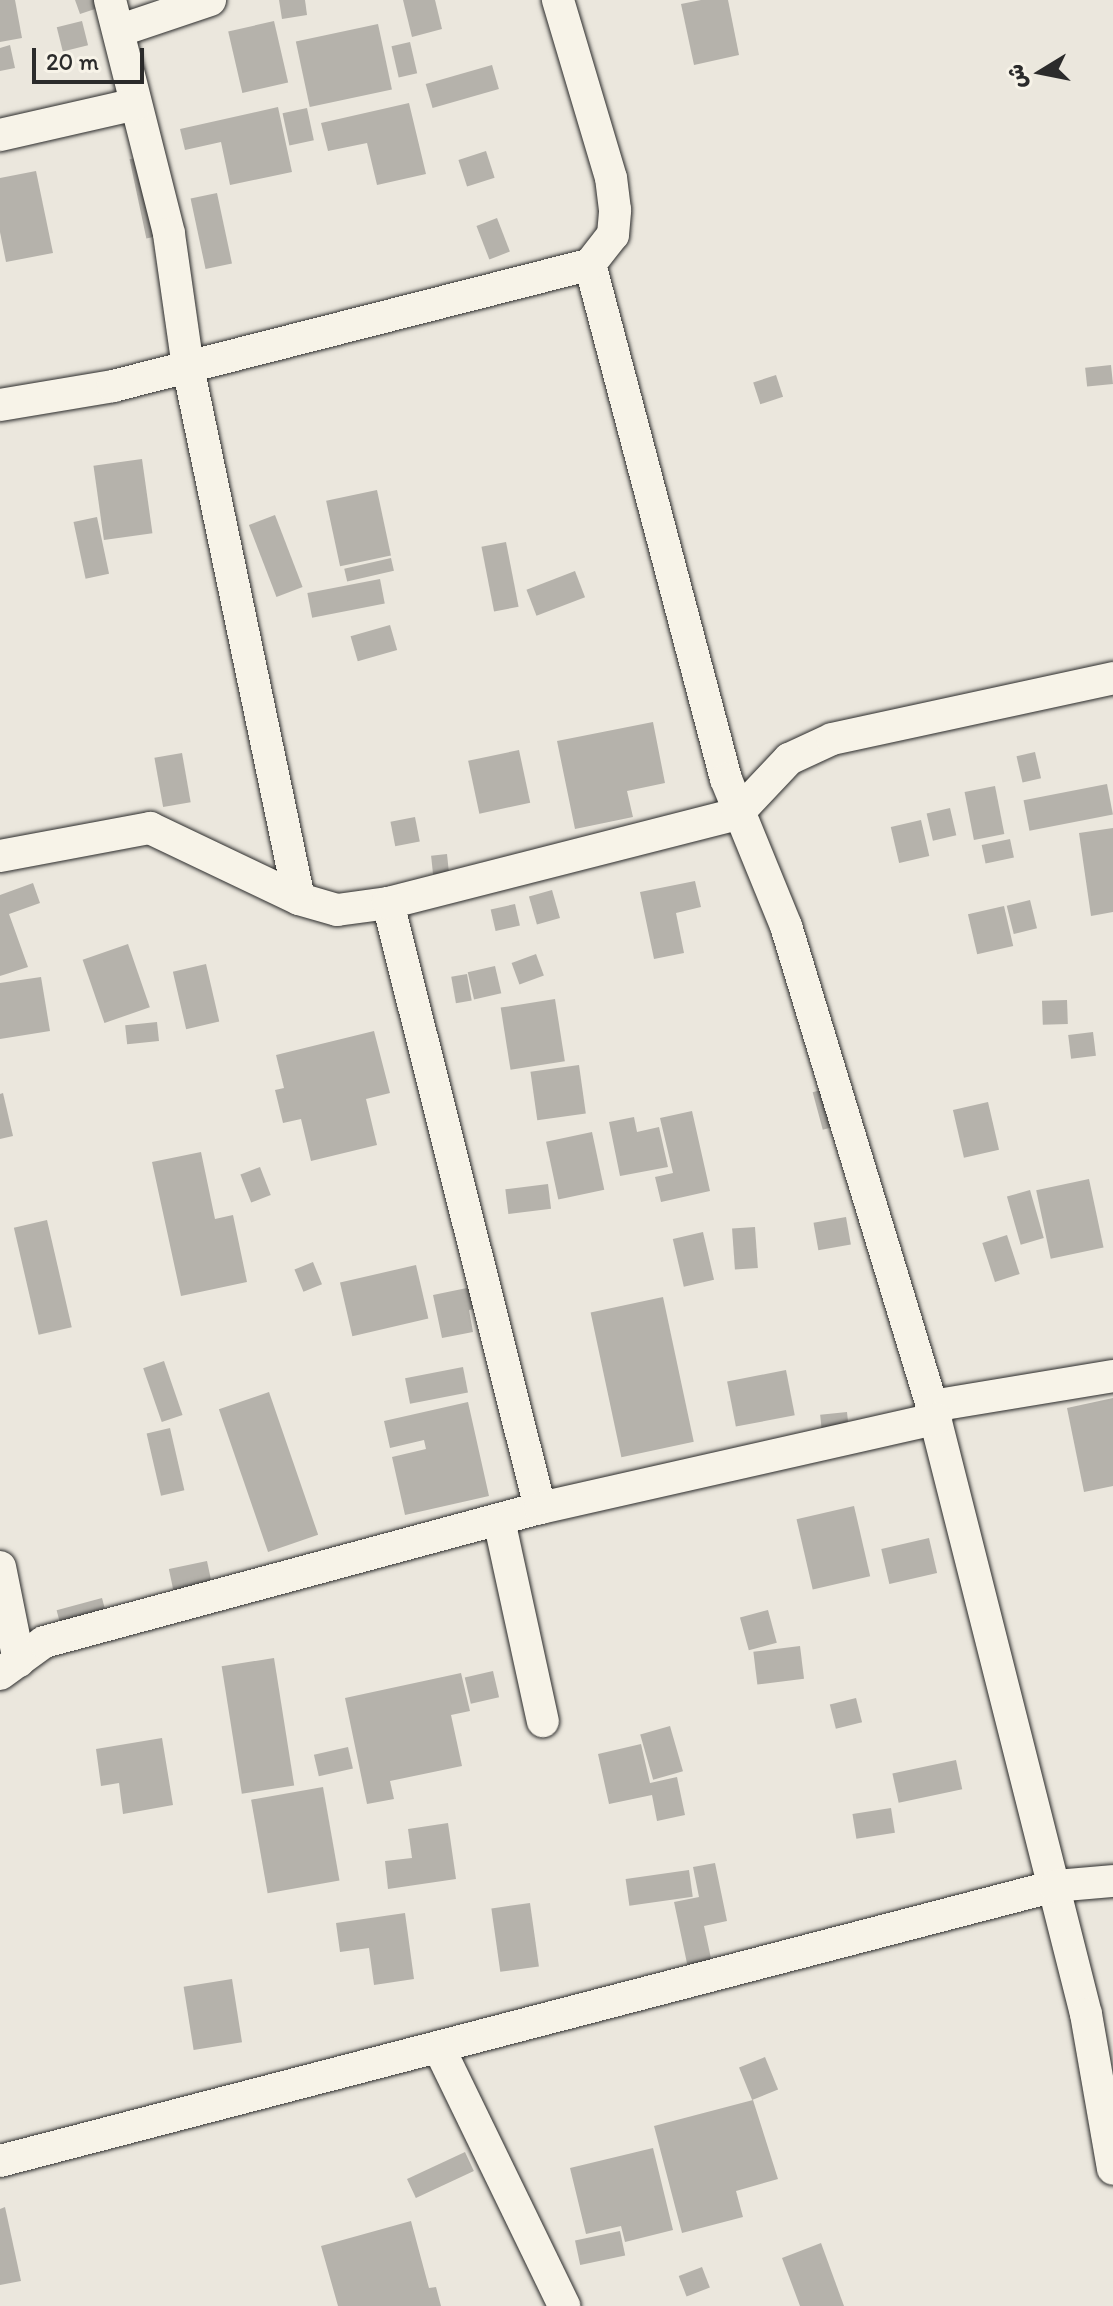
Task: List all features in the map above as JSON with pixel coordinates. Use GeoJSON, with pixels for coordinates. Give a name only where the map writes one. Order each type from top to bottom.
{"type":"FeatureCollection","features":[{"type":"Feature","properties":{"kind":"street"},"geometry":{"type":"LineString","coordinates":[[110,0],[121,30],[169,234],[188,367],[299,899]]}},
{"type":"Feature","properties":{"kind":"street"},"geometry":{"type":"LineString","coordinates":[[121,30],[210,0]]}},
{"type":"Feature","properties":{"kind":"street"},"geometry":{"type":"LineString","coordinates":[[0,405],[188,367],[590,264],[613,235],[615,210],[558,0]]}},
{"type":"Feature","properties":{"kind":"street"},"geometry":{"type":"LineString","coordinates":[[0,135],[136,104]]}},
{"type":"Feature","properties":{"kind":"street"},"geometry":{"type":"LineString","coordinates":[[590,264],[737,814],[786,926],[934,1412],[1086,2014],[1113,2169]]}},
{"type":"Feature","properties":{"kind":"street"},"geometry":{"type":"LineString","coordinates":[[0,856],[150,828],[299,899],[358,911],[737,814],[789,759],[832,739],[1113,678]]}},
{"type":"Feature","properties":{"kind":"street"},"geometry":{"type":"LineString","coordinates":[[388,903],[540,1508]]}},
{"type":"Feature","properties":{"kind":"street"},"geometry":{"type":"LineString","coordinates":[[10,1667],[44,1642],[540,1508],[934,1412],[1113,1376]]}},
{"type":"Feature","properties":{"kind":"street"},"geometry":{"type":"LineString","coordinates":[[499,1520],[543,1721]]}},
{"type":"Feature","properties":{"kind":"street"},"geometry":{"type":"LineString","coordinates":[[0,1567],[10,1667]]}},
{"type":"Feature","properties":{"kind":"street"},"geometry":{"type":"LineString","coordinates":[[0,2161],[1055,1886],[1113,1881]]}},
{"type":"Feature","properties":{"kind":"street"},"geometry":{"type":"LineString","coordinates":[[439,2048],[564,2306]]}},
{"type":"Feature","properties":{"kind":"building"},"geometry":{"type":"Polygon","coordinates":[[[0,0],[15,0],[22,38],[0,42],[0,0]]]}},
{"type":"Feature","properties":{"kind":"building"},"geometry":{"type":"Polygon","coordinates":[[[75,0],[102,0],[104,6],[80,14],[75,0]]]}},
{"type":"Feature","properties":{"kind":"building"},"geometry":{"type":"Polygon","coordinates":[[[279,0],[305,0],[307,15],[282,19],[279,0]]]}},
{"type":"Feature","properties":{"kind":"building"},"geometry":{"type":"Polygon","coordinates":[[[403,0],[435,0],[442,29],[412,37],[403,0]]]}},
{"type":"Feature","properties":{"kind":"building"},"geometry":{"type":"Polygon","coordinates":[[[728,0],[739,55],[694,65],[681,4],[728,0]]]}},
{"type":"Feature","properties":{"kind":"building"},"geometry":{"type":"Polygon","coordinates":[[[82,21],[88,45],[63,52],[57,27],[82,21]]]}},
{"type":"Feature","properties":{"kind":"building"},"geometry":{"type":"Polygon","coordinates":[[[274,21],[288,82],[242,93],[228,32],[274,21]]]}},
{"type":"Feature","properties":{"kind":"building"},"geometry":{"type":"Polygon","coordinates":[[[378,24],[392,90],[310,107],[296,41],[378,24]]]}},
{"type":"Feature","properties":{"kind":"building"},"geometry":{"type":"Polygon","coordinates":[[[410,42],[417,73],[399,77],[391,46],[410,42]]]}},
{"type":"Feature","properties":{"kind":"building"},"geometry":{"type":"Polygon","coordinates":[[[10,45],[15,68],[0,71],[0,48],[10,45]]]}},
{"type":"Feature","properties":{"kind":"building"},"geometry":{"type":"Polygon","coordinates":[[[492,65],[499,89],[433,108],[426,84],[492,65]]]}},
{"type":"Feature","properties":{"kind":"building"},"geometry":{"type":"Polygon","coordinates":[[[409,103],[426,174],[377,185],[367,143],[328,151],[321,123],[409,103]]]}},
{"type":"Feature","properties":{"kind":"building"},"geometry":{"type":"Polygon","coordinates":[[[278,107],[292,172],[230,185],[221,142],[185,150],[180,129],[278,107]]]}},
{"type":"Feature","properties":{"kind":"building"},"geometry":{"type":"Polygon","coordinates":[[[307,108],[314,140],[289,145],[283,113],[307,108]]]}},
{"type":"Feature","properties":{"kind":"building"},"geometry":{"type":"Polygon","coordinates":[[[486,151],[495,178],[467,187],[458,160],[486,151]]]}},
{"type":"Feature","properties":{"kind":"building"},"geometry":{"type":"Polygon","coordinates":[[[154,154],[171,233],[146,238],[130,159],[154,154]]]}},
{"type":"Feature","properties":{"kind":"building"},"geometry":{"type":"Polygon","coordinates":[[[36,171],[53,253],[6,262],[0,232],[0,178],[36,171]]]}},
{"type":"Feature","properties":{"kind":"building"},"geometry":{"type":"Polygon","coordinates":[[[217,193],[232,263],[206,269],[191,199],[217,193]]]}},
{"type":"Feature","properties":{"kind":"building"},"geometry":{"type":"Polygon","coordinates":[[[497,218],[510,252],[489,259],[476,226],[497,218]]]}},
{"type":"Feature","properties":{"kind":"building"},"geometry":{"type":"Polygon","coordinates":[[[1111,365],[1113,384],[1087,387],[1085,368],[1111,365]]]}},
{"type":"Feature","properties":{"kind":"building"},"geometry":{"type":"Polygon","coordinates":[[[776,375],[783,397],[760,404],[753,382],[776,375]]]}},
{"type":"Feature","properties":{"kind":"building"},"geometry":{"type":"Polygon","coordinates":[[[142,459],[152,533],[104,540],[93,466],[142,459]]]}},
{"type":"Feature","properties":{"kind":"building"},"geometry":{"type":"Polygon","coordinates":[[[377,490],[391,556],[340,566],[326,501],[377,490]]]}},
{"type":"Feature","properties":{"kind":"building"},"geometry":{"type":"Polygon","coordinates":[[[275,515],[303,587],[276,597],[249,525],[275,515]]]}},
{"type":"Feature","properties":{"kind":"building"},"geometry":{"type":"Polygon","coordinates":[[[97,517],[109,574],[86,579],[74,522],[97,517]]]}},
{"type":"Feature","properties":{"kind":"building"},"geometry":{"type":"Polygon","coordinates":[[[506,542],[519,607],[494,612],[481,547],[506,542]]]}},
{"type":"Feature","properties":{"kind":"building"},"geometry":{"type":"Polygon","coordinates":[[[391,558],[394,571],[347,581],[344,569],[391,558]]]}},
{"type":"Feature","properties":{"kind":"building"},"geometry":{"type":"Polygon","coordinates":[[[575,571],[585,597],[536,616],[526,590],[575,571]]]}},
{"type":"Feature","properties":{"kind":"building"},"geometry":{"type":"Polygon","coordinates":[[[380,579],[385,604],[312,618],[307,593],[380,579]]]}},
{"type":"Feature","properties":{"kind":"building"},"geometry":{"type":"Polygon","coordinates":[[[390,625],[397,650],[358,661],[351,636],[390,625]]]}},
{"type":"Feature","properties":{"kind":"building"},"geometry":{"type":"Polygon","coordinates":[[[653,722],[665,783],[627,791],[633,817],[575,829],[557,741],[653,722]]]}},
{"type":"Feature","properties":{"kind":"building"},"geometry":{"type":"Polygon","coordinates":[[[519,750],[530,803],[479,814],[468,761],[519,750]]]}},
{"type":"Feature","properties":{"kind":"building"},"geometry":{"type":"Polygon","coordinates":[[[1035,752],[1041,778],[1023,783],[1016,756],[1035,752]]]}},
{"type":"Feature","properties":{"kind":"building"},"geometry":{"type":"Polygon","coordinates":[[[182,753],[191,802],[163,807],[154,758],[182,753]]]}},
{"type":"Feature","properties":{"kind":"building"},"geometry":{"type":"Polygon","coordinates":[[[1107,784],[1113,814],[1029,831],[1024,800],[1107,784]]]}},
{"type":"Feature","properties":{"kind":"building"},"geometry":{"type":"Polygon","coordinates":[[[995,786],[1004,834],[974,840],[965,792],[995,786]]]}},
{"type":"Feature","properties":{"kind":"building"},"geometry":{"type":"Polygon","coordinates":[[[950,808],[956,835],[933,841],[927,813],[950,808]]]}},
{"type":"Feature","properties":{"kind":"building"},"geometry":{"type":"Polygon","coordinates":[[[415,817],[420,842],[395,846],[390,822],[415,817]]]}},
{"type":"Feature","properties":{"kind":"building"},"geometry":{"type":"Polygon","coordinates":[[[921,820],[929,856],[899,863],[891,827],[921,820]]]}},
{"type":"Feature","properties":{"kind":"building"},"geometry":{"type":"Polygon","coordinates":[[[1113,828],[1113,912],[1091,916],[1079,833],[1113,828]]]}},
{"type":"Feature","properties":{"kind":"building"},"geometry":{"type":"Polygon","coordinates":[[[1010,839],[1014,858],[986,864],[982,845],[1010,839]]]}},
{"type":"Feature","properties":{"kind":"building"},"geometry":{"type":"Polygon","coordinates":[[[447,854],[449,873],[433,875],[431,856],[447,854]]]}},
{"type":"Feature","properties":{"kind":"building"},"geometry":{"type":"Polygon","coordinates":[[[695,881],[701,907],[676,913],[684,953],[654,959],[640,892],[695,881]]]}},
{"type":"Feature","properties":{"kind":"building"},"geometry":{"type":"Polygon","coordinates":[[[33,883],[40,903],[9,914],[28,967],[0,976],[0,895],[33,883]]]}},
{"type":"Feature","properties":{"kind":"building"},"geometry":{"type":"Polygon","coordinates":[[[552,890],[560,918],[537,924],[529,897],[552,890]]]}},
{"type":"Feature","properties":{"kind":"building"},"geometry":{"type":"Polygon","coordinates":[[[1030,900],[1037,928],[1014,934],[1007,906],[1030,900]]]}},
{"type":"Feature","properties":{"kind":"building"},"geometry":{"type":"Polygon","coordinates":[[[515,904],[520,925],[496,931],[491,910],[515,904]]]}},
{"type":"Feature","properties":{"kind":"building"},"geometry":{"type":"Polygon","coordinates":[[[1004,906],[1013,946],[977,954],[968,914],[1004,906]]]}},
{"type":"Feature","properties":{"kind":"building"},"geometry":{"type":"Polygon","coordinates":[[[128,944],[150,1007],[104,1023],[83,960],[128,944]]]}},
{"type":"Feature","properties":{"kind":"building"},"geometry":{"type":"Polygon","coordinates":[[[536,954],[544,976],[519,985],[512,963],[536,954]]]}},
{"type":"Feature","properties":{"kind":"building"},"geometry":{"type":"Polygon","coordinates":[[[206,964],[219,1021],[186,1029],[173,972],[206,964]]]}},
{"type":"Feature","properties":{"kind":"building"},"geometry":{"type":"Polygon","coordinates":[[[495,966],[501,993],[474,1000],[468,972],[495,966]]]}},
{"type":"Feature","properties":{"kind":"building"},"geometry":{"type":"Polygon","coordinates":[[[467,974],[472,1001],[456,1003],[451,977],[467,974]]]}},
{"type":"Feature","properties":{"kind":"building"},"geometry":{"type":"Polygon","coordinates":[[[41,977],[50,1031],[0,1039],[0,983],[41,977]]]}},
{"type":"Feature","properties":{"kind":"building"},"geometry":{"type":"Polygon","coordinates":[[[555,999],[565,1061],[511,1070],[501,1008],[555,999]]]}},
{"type":"Feature","properties":{"kind":"building"},"geometry":{"type":"Polygon","coordinates":[[[1067,1000],[1068,1024],[1043,1025],[1042,1001],[1067,1000]]]}},
{"type":"Feature","properties":{"kind":"building"},"geometry":{"type":"Polygon","coordinates":[[[157,1022],[159,1041],[127,1044],[125,1025],[157,1022]]]}},
{"type":"Feature","properties":{"kind":"building"},"geometry":{"type":"Polygon","coordinates":[[[374,1031],[390,1093],[366,1099],[377,1145],[311,1161],[301,1119],[283,1123],[275,1090],[284,1088],[276,1055],[374,1031]]]}},
{"type":"Feature","properties":{"kind":"building"},"geometry":{"type":"Polygon","coordinates":[[[1093,1032],[1096,1056],[1071,1059],[1068,1035],[1093,1032]]]}},
{"type":"Feature","properties":{"kind":"building"},"geometry":{"type":"Polygon","coordinates":[[[579,1065],[586,1114],[537,1120],[530,1072],[579,1065]]]}},
{"type":"Feature","properties":{"kind":"building"},"geometry":{"type":"Polygon","coordinates":[[[832,1087],[842,1125],[823,1130],[813,1092],[832,1087]]]}},
{"type":"Feature","properties":{"kind":"building"},"geometry":{"type":"Polygon","coordinates":[[[3,1093],[13,1136],[0,1139],[0,1094],[3,1093]]]}},
{"type":"Feature","properties":{"kind":"building"},"geometry":{"type":"Polygon","coordinates":[[[988,1102],[999,1150],[964,1158],[953,1110],[988,1102]]]}},
{"type":"Feature","properties":{"kind":"building"},"geometry":{"type":"Polygon","coordinates":[[[692,1111],[710,1191],[661,1202],[655,1177],[673,1173],[660,1118],[692,1111]]]}},
{"type":"Feature","properties":{"kind":"building"},"geometry":{"type":"Polygon","coordinates":[[[634,1117],[637,1132],[659,1127],[668,1167],[620,1176],[609,1122],[634,1117]]]}},
{"type":"Feature","properties":{"kind":"building"},"geometry":{"type":"Polygon","coordinates":[[[592,1132],[604,1190],[558,1199],[546,1142],[592,1132]]]}},
{"type":"Feature","properties":{"kind":"building"},"geometry":{"type":"Polygon","coordinates":[[[201,1152],[215,1219],[233,1215],[247,1282],[181,1296],[152,1162],[201,1152]]]}},
{"type":"Feature","properties":{"kind":"building"},"geometry":{"type":"Polygon","coordinates":[[[260,1167],[271,1195],[251,1203],[240,1175],[260,1167]]]}},
{"type":"Feature","properties":{"kind":"building"},"geometry":{"type":"Polygon","coordinates":[[[1089,1179],[1104,1247],[1051,1259],[1036,1190],[1089,1179]]]}},
{"type":"Feature","properties":{"kind":"building"},"geometry":{"type":"Polygon","coordinates":[[[548,1184],[551,1209],[508,1214],[505,1189],[548,1184]]]}},
{"type":"Feature","properties":{"kind":"building"},"geometry":{"type":"Polygon","coordinates":[[[1030,1190],[1044,1238],[1021,1245],[1007,1197],[1030,1190]]]}},
{"type":"Feature","properties":{"kind":"building"},"geometry":{"type":"Polygon","coordinates":[[[846,1217],[851,1245],[818,1250],[814,1223],[846,1217]]]}},
{"type":"Feature","properties":{"kind":"building"},"geometry":{"type":"Polygon","coordinates":[[[47,1220],[72,1327],[39,1335],[14,1228],[47,1220]]]}},
{"type":"Feature","properties":{"kind":"building"},"geometry":{"type":"Polygon","coordinates":[[[755,1227],[758,1268],[735,1270],[732,1229],[755,1227]]]}},
{"type":"Feature","properties":{"kind":"building"},"geometry":{"type":"Polygon","coordinates":[[[703,1232],[714,1280],[684,1287],[673,1239],[703,1232]]]}},
{"type":"Feature","properties":{"kind":"building"},"geometry":{"type":"Polygon","coordinates":[[[1007,1235],[1020,1274],[995,1282],[982,1243],[1007,1235]]]}},
{"type":"Feature","properties":{"kind":"building"},"geometry":{"type":"Polygon","coordinates":[[[313,1262],[322,1284],[303,1292],[294,1269],[313,1262]]]}},
{"type":"Feature","properties":{"kind":"building"},"geometry":{"type":"Polygon","coordinates":[[[416,1265],[428,1319],[352,1336],[340,1283],[416,1265]]]}},
{"type":"Feature","properties":{"kind":"building"},"geometry":{"type":"Polygon","coordinates":[[[491,1283],[496,1304],[469,1310],[473,1332],[442,1338],[433,1295],[491,1283]]]}},
{"type":"Feature","properties":{"kind":"building"},"geometry":{"type":"Polygon","coordinates":[[[663,1297],[694,1442],[621,1457],[591,1312],[663,1297]]]}},
{"type":"Feature","properties":{"kind":"building"},"geometry":{"type":"Polygon","coordinates":[[[164,1361],[183,1415],[162,1422],[143,1368],[164,1361]]]}},
{"type":"Feature","properties":{"kind":"building"},"geometry":{"type":"Polygon","coordinates":[[[463,1367],[468,1393],[410,1404],[405,1378],[463,1367]]]}},
{"type":"Feature","properties":{"kind":"building"},"geometry":{"type":"Polygon","coordinates":[[[786,1370],[795,1415],[736,1427],[727,1381],[786,1370]]]}},
{"type":"Feature","properties":{"kind":"building"},"geometry":{"type":"Polygon","coordinates":[[[269,1392],[318,1535],[268,1552],[219,1409],[269,1392]]]}},
{"type":"Feature","properties":{"kind":"building"},"geometry":{"type":"Polygon","coordinates":[[[1113,1398],[1113,1486],[1084,1492],[1067,1408],[1113,1398]]]}},
{"type":"Feature","properties":{"kind":"building"},"geometry":{"type":"Polygon","coordinates":[[[468,1402],[489,1496],[405,1515],[392,1457],[426,1449],[424,1440],[390,1448],[384,1421],[468,1402]]]}},
{"type":"Feature","properties":{"kind":"building"},"geometry":{"type":"Polygon","coordinates":[[[847,1412],[849,1431],[822,1434],[820,1415],[847,1412]]]}},
{"type":"Feature","properties":{"kind":"building"},"geometry":{"type":"Polygon","coordinates":[[[170,1428],[184,1490],[161,1496],[147,1433],[170,1428]]]}},
{"type":"Feature","properties":{"kind":"building"},"geometry":{"type":"Polygon","coordinates":[[[854,1506],[870,1576],[813,1589],[797,1519],[854,1506]]]}},
{"type":"Feature","properties":{"kind":"building"},"geometry":{"type":"Polygon","coordinates":[[[929,1538],[937,1573],[889,1584],[881,1549],[929,1538]]]}},
{"type":"Feature","properties":{"kind":"building"},"geometry":{"type":"Polygon","coordinates":[[[207,1561],[213,1589],[175,1597],[169,1569],[207,1561]]]}},
{"type":"Feature","properties":{"kind":"building"},"geometry":{"type":"Polygon","coordinates":[[[102,1598],[110,1628],[65,1640],[57,1610],[102,1598]]]}},
{"type":"Feature","properties":{"kind":"building"},"geometry":{"type":"Polygon","coordinates":[[[768,1610],[777,1643],[749,1650],[740,1618],[768,1610]]]}},
{"type":"Feature","properties":{"kind":"building"},"geometry":{"type":"Polygon","coordinates":[[[800,1646],[804,1679],[757,1684],[753,1652],[800,1646]]]}},
{"type":"Feature","properties":{"kind":"building"},"geometry":{"type":"Polygon","coordinates":[[[274,1658],[294,1785],[242,1794],[222,1666],[274,1658]]]}},
{"type":"Feature","properties":{"kind":"building"},"geometry":{"type":"Polygon","coordinates":[[[493,1671],[499,1697],[471,1704],[465,1678],[493,1671]]]}},
{"type":"Feature","properties":{"kind":"building"},"geometry":{"type":"Polygon","coordinates":[[[461,1673],[470,1711],[451,1715],[462,1766],[390,1781],[394,1799],[367,1804],[345,1698],[461,1673]]]}},
{"type":"Feature","properties":{"kind":"building"},"geometry":{"type":"Polygon","coordinates":[[[856,1698],[862,1722],[836,1729],[830,1705],[856,1698]]]}},
{"type":"Feature","properties":{"kind":"building"},"geometry":{"type":"Polygon","coordinates":[[[670,1726],[683,1771],[653,1780],[640,1735],[670,1726]]]}},
{"type":"Feature","properties":{"kind":"building"},"geometry":{"type":"Polygon","coordinates":[[[162,1738],[173,1805],[123,1814],[119,1783],[101,1786],[96,1749],[162,1738]]]}},
{"type":"Feature","properties":{"kind":"building"},"geometry":{"type":"Polygon","coordinates":[[[641,1744],[650,1783],[677,1777],[685,1815],[657,1821],[652,1795],[609,1804],[598,1754],[641,1744]]]}},
{"type":"Feature","properties":{"kind":"building"},"geometry":{"type":"Polygon","coordinates":[[[348,1747],[353,1768],[319,1776],[314,1755],[348,1747]]]}},
{"type":"Feature","properties":{"kind":"building"},"geometry":{"type":"Polygon","coordinates":[[[956,1760],[962,1789],[899,1803],[892,1774],[956,1760]]]}},
{"type":"Feature","properties":{"kind":"building"},"geometry":{"type":"Polygon","coordinates":[[[323,1787],[339,1881],[268,1893],[251,1800],[323,1787]]]}},
{"type":"Feature","properties":{"kind":"building"},"geometry":{"type":"Polygon","coordinates":[[[891,1808],[895,1833],[856,1839],[852,1814],[891,1808]]]}},
{"type":"Feature","properties":{"kind":"building"},"geometry":{"type":"Polygon","coordinates":[[[448,1823],[456,1879],[388,1889],[385,1861],[412,1858],[408,1829],[448,1823]]]}},
{"type":"Feature","properties":{"kind":"building"},"geometry":{"type":"Polygon","coordinates":[[[715,1863],[727,1921],[704,1926],[712,1963],[688,1968],[674,1902],[699,1897],[693,1867],[715,1863]]]}},
{"type":"Feature","properties":{"kind":"building"},"geometry":{"type":"Polygon","coordinates":[[[689,1870],[693,1897],[629,1906],[626,1879],[689,1870]]]}},
{"type":"Feature","properties":{"kind":"building"},"geometry":{"type":"Polygon","coordinates":[[[530,1903],[539,1966],[500,1972],[491,1908],[530,1903]]]}},
{"type":"Feature","properties":{"kind":"building"},"geometry":{"type":"Polygon","coordinates":[[[405,1913],[414,1979],[374,1985],[369,1948],[340,1952],[336,1923],[405,1913]]]}},
{"type":"Feature","properties":{"kind":"building"},"geometry":{"type":"Polygon","coordinates":[[[232,1979],[242,2042],[194,2050],[184,1987],[232,1979]]]}},
{"type":"Feature","properties":{"kind":"building"},"geometry":{"type":"Polygon","coordinates":[[[765,2057],[778,2089],[752,2100],[739,2067],[765,2057]]]}},
{"type":"Feature","properties":{"kind":"building"},"geometry":{"type":"Polygon","coordinates":[[[753,2100],[778,2179],[736,2191],[743,2217],[682,2233],[654,2126],[753,2100]]]}},
{"type":"Feature","properties":{"kind":"building"},"geometry":{"type":"Polygon","coordinates":[[[653,2148],[673,2230],[625,2242],[621,2226],[586,2234],[570,2168],[653,2148]]]}},
{"type":"Feature","properties":{"kind":"building"},"geometry":{"type":"Polygon","coordinates":[[[465,2152],[474,2171],[416,2198],[407,2179],[465,2152]]]}},
{"type":"Feature","properties":{"kind":"building"},"geometry":{"type":"Polygon","coordinates":[[[5,2207],[21,2281],[0,2285],[0,2209],[5,2207]]]}},
{"type":"Feature","properties":{"kind":"building"},"geometry":{"type":"Polygon","coordinates":[[[411,2221],[429,2288],[436,2287],[441,2306],[338,2306],[321,2246],[411,2221]]]}},
{"type":"Feature","properties":{"kind":"building"},"geometry":{"type":"Polygon","coordinates":[[[620,2231],[625,2255],[580,2265],[575,2241],[620,2231]]]}},
{"type":"Feature","properties":{"kind":"building"},"geometry":{"type":"Polygon","coordinates":[[[821,2243],[844,2306],[800,2306],[782,2258],[821,2243]]]}},
{"type":"Feature","properties":{"kind":"building"},"geometry":{"type":"Polygon","coordinates":[[[702,2267],[710,2288],[687,2296],[679,2276],[702,2267]]]}}]}
